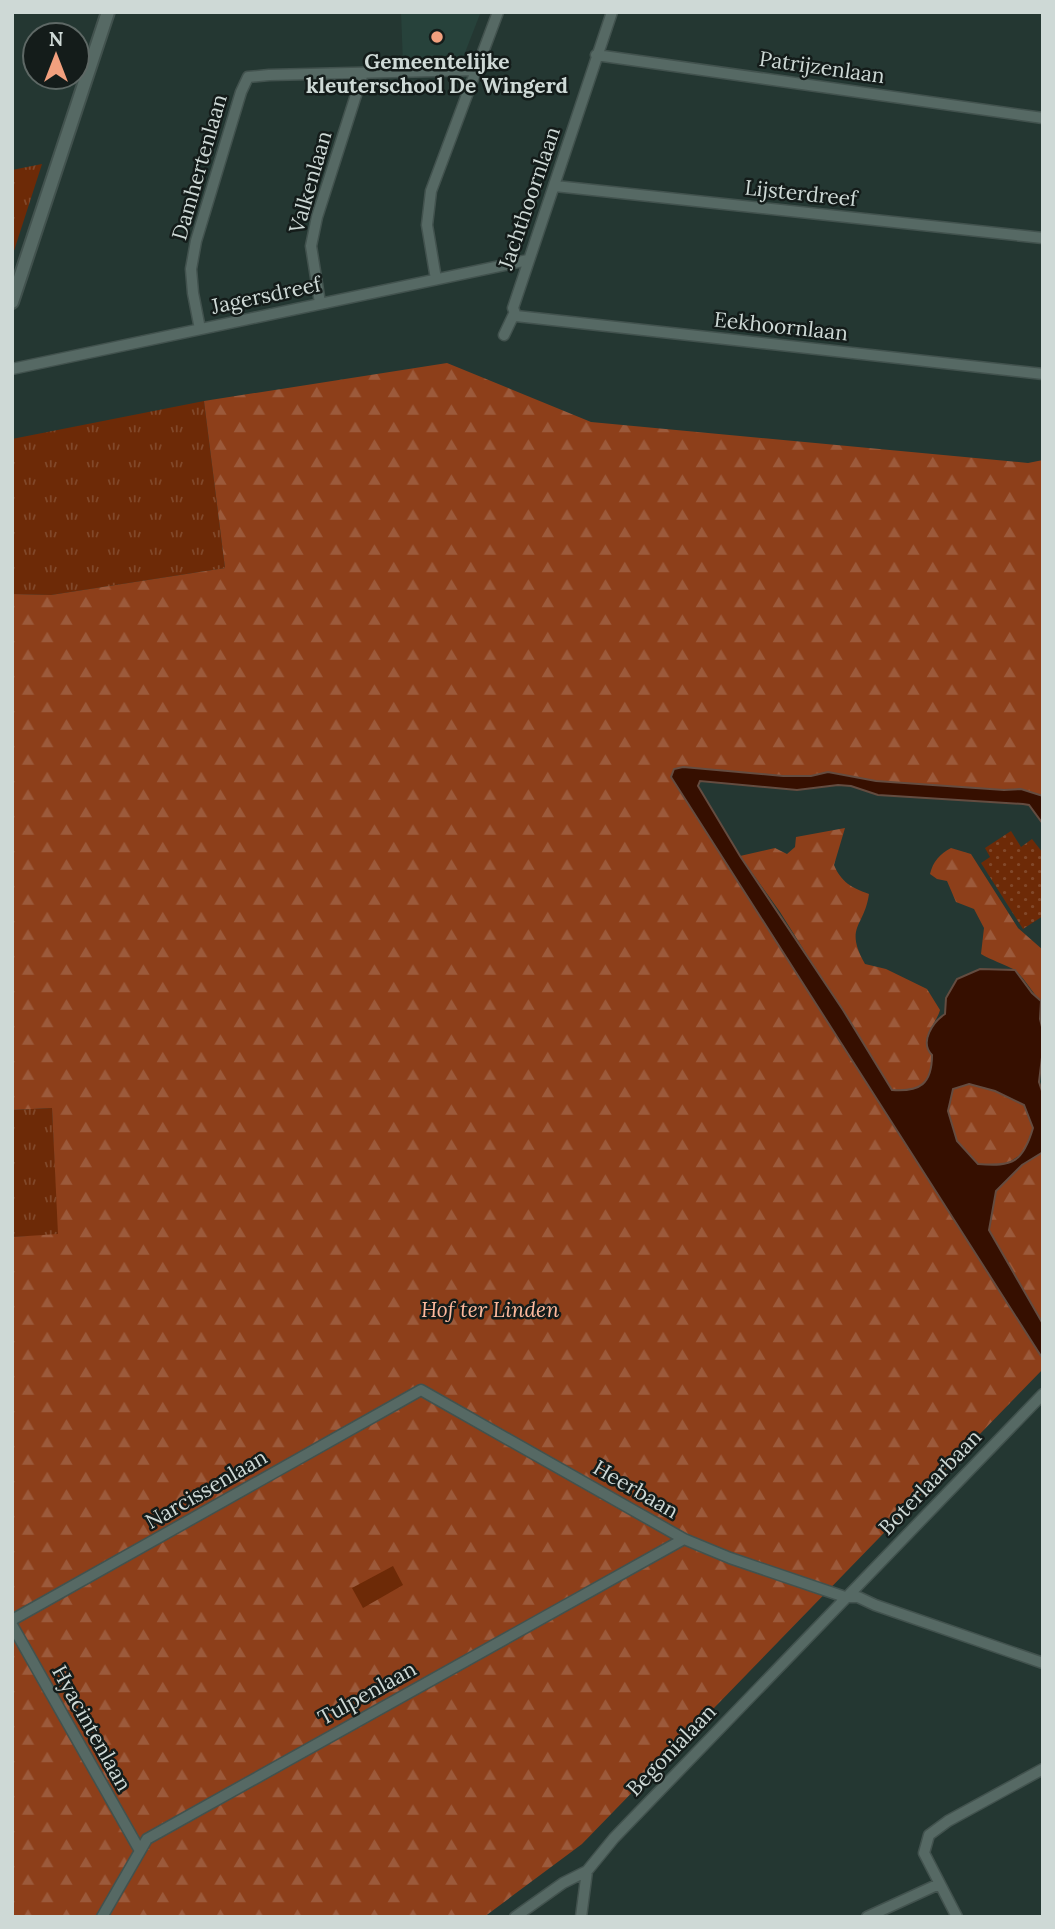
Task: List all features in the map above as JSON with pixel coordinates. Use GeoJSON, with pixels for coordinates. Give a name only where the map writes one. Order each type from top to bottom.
{"type":"FeatureCollection","features":[{"type":"Feature","properties":{"kind":"street"},"geometry":{"type":"LineString","coordinates":[[12,302],[108,12]]}},
{"type":"Feature","properties":{"kind":"street"},"geometry":{"type":"LineString","coordinates":[[436,279],[427,225],[431,191],[498,12]]}},
{"type":"Feature","properties":{"kind":"street","name":"Jachthoornlaan"},"geometry":{"type":"LineString","coordinates":[[504,335],[514,315],[513,309],[528,260],[612,12]]}},
{"type":"Feature","properties":{"kind":"street","name":"Patrijzenlaan"},"geometry":{"type":"LineString","coordinates":[[596,54],[1043,118]]}},
{"type":"Feature","properties":{"kind":"street","name":"Damhertenlaan"},"geometry":{"type":"LineString","coordinates":[[200,329],[192,293],[191,269],[195,241],[241,92],[248,78],[269,75],[476,70]]}},
{"type":"Feature","properties":{"kind":"street","name":"Valkenlaan"},"geometry":{"type":"LineString","coordinates":[[320,303],[311,246],[317,217],[363,73]]}},
{"type":"Feature","properties":{"kind":"street","name":"Lijsterdreef"},"geometry":{"type":"LineString","coordinates":[[555,186],[1043,238]]}},
{"type":"Feature","properties":{"kind":"street","name":"Jagersdreef"},"geometry":{"type":"LineString","coordinates":[[12,369],[528,260]]}},
{"type":"Feature","properties":{"kind":"street","name":"Eekhoornlaan"},"geometry":{"type":"LineString","coordinates":[[514,315],[1043,374]]}},
{"type":"Feature","properties":{"kind":"street","name":"Heerbaan"},"geometry":{"type":"LineString","coordinates":[[419,1390],[684,1539],[730,1558],[845,1597],[858,1597],[1043,1663]]}},
{"type":"Feature","properties":{"kind":"street","name":"Narcissenlaan"},"geometry":{"type":"LineString","coordinates":[[12,1623],[419,1390]]}},
{"type":"Feature","properties":{"kind":"street","name":"Boterlaarbaan"},"geometry":{"type":"LineString","coordinates":[[845,1597],[1043,1394]]}},
{"type":"Feature","properties":{"kind":"street","name":"Tulpenlaan"},"geometry":{"type":"LineString","coordinates":[[103,1917],[147,1839],[684,1539]]}},
{"type":"Feature","properties":{"kind":"street","name":"Begonialaan"},"geometry":{"type":"LineString","coordinates":[[515,1917],[563,1883],[587,1871],[614,1838],[845,1597]]}},
{"type":"Feature","properties":{"kind":"street","name":"Hyacintenlaan"},"geometry":{"type":"LineString","coordinates":[[12,1623],[139,1849]]}},
{"type":"Feature","properties":{"kind":"street"},"geometry":{"type":"LineString","coordinates":[[957,1917],[924,1853],[929,1835],[948,1821],[1043,1769]]}},
{"type":"Feature","properties":{"kind":"street"},"geometry":{"type":"LineString","coordinates":[[581,1917],[587,1871]]}},
{"type":"Feature","properties":{"kind":"street"},"geometry":{"type":"LineString","coordinates":[[867,1917],[939,1884]]}},
{"type":"Feature","properties":{"kind":"shaded area","name":"Gemeentelijke kleuterschool De Wingerd"},"geometry":{"type":"Polygon","coordinates":[[[401,12],[480,14],[461,63],[403,64],[401,12]]]}},
{"type":"Feature","properties":{"kind":"shaded area"},"geometry":{"type":"Polygon","coordinates":[[[683,767],[783,776],[811,776],[828,772],[876,781],[1021,789],[1043,796],[1043,824],[1029,805],[1023,804],[878,795],[851,786],[838,785],[797,790],[700,781],[698,786],[740,856],[843,1010],[892,1090],[917,1087],[927,1079],[932,1055],[928,1050],[927,1038],[932,1027],[945,1014],[946,998],[957,979],[980,969],[1015,970],[1041,1001],[1043,1049],[1039,1082],[1043,1094],[1043,1152],[1022,1165],[996,1191],[989,1230],[1043,1324],[1043,1356],[671,777],[674,769],[683,767]],[[969,1084],[953,1089],[948,1111],[957,1141],[978,1164],[1000,1164],[1015,1160],[1025,1148],[1033,1128],[1024,1105],[995,1091],[969,1084]]]}},
{"type":"Feature","properties":{"kind":"green space"},"geometry":{"type":"Polygon","coordinates":[[[42,164],[12,257],[12,170],[42,164]]]}},
{"type":"Feature","properties":{"kind":"green space","name":"Hof ter Linden"},"geometry":{"type":"Polygon","coordinates":[[[447,363],[591,422],[1028,463],[1043,460],[1043,796],[1021,789],[876,781],[828,772],[811,776],[783,776],[683,767],[701,824],[1041,1356],[1043,1369],[582,1844],[484,1917],[12,1917],[12,1237],[58,1234],[52,1108],[12,1110],[12,594],[51,595],[225,568],[204,401],[447,363]]]}},
{"type":"Feature","properties":{"kind":"green space"},"geometry":{"type":"Polygon","coordinates":[[[204,401],[225,568],[51,595],[12,594],[12,439],[204,401]]]}},
{"type":"Feature","properties":{"kind":"green space"},"geometry":{"type":"Polygon","coordinates":[[[845,828],[834,865],[848,884],[869,894],[856,934],[856,942],[865,964],[886,969],[927,989],[940,1010],[931,1031],[930,1074],[926,1082],[908,1090],[892,1090],[780,912],[740,856],[775,848],[787,854],[795,847],[796,837],[845,828]]]}},
{"type":"Feature","properties":{"kind":"green space"},"geometry":{"type":"Polygon","coordinates":[[[1011,831],[1021,847],[1032,839],[1043,853],[1043,916],[1023,929],[981,863],[990,857],[985,848],[1011,831]]]}},
{"type":"Feature","properties":{"kind":"green space"},"geometry":{"type":"Polygon","coordinates":[[[951,848],[971,854],[1018,928],[1043,950],[1043,1031],[1040,1019],[1041,1001],[1017,972],[981,954],[984,928],[974,909],[956,902],[947,881],[930,874],[937,858],[951,848]]]}},
{"type":"Feature","properties":{"kind":"green space"},"geometry":{"type":"Polygon","coordinates":[[[969,1084],[995,1091],[1024,1105],[1034,1128],[1025,1152],[1003,1166],[978,1164],[957,1141],[948,1111],[953,1089],[969,1084]]]}},
{"type":"Feature","properties":{"kind":"green space"},"geometry":{"type":"Polygon","coordinates":[[[52,1108],[59,1235],[12,1237],[12,1110],[52,1108]]]}},
{"type":"Feature","properties":{"kind":"green space"},"geometry":{"type":"Polygon","coordinates":[[[1043,1152],[1043,1324],[989,1230],[996,1191],[1022,1165],[1043,1152]]]}},
{"type":"Feature","properties":{"kind":"green space"},"geometry":{"type":"Polygon","coordinates":[[[393,1566],[403,1585],[363,1608],[352,1588],[393,1566]]]}},
{"type":"Feature","properties":{"kind":"place","name":"Gemeentelijke kleuterschool De Wingerd"},"geometry":{"type":"Point","coordinates":[437,37]}}]}
